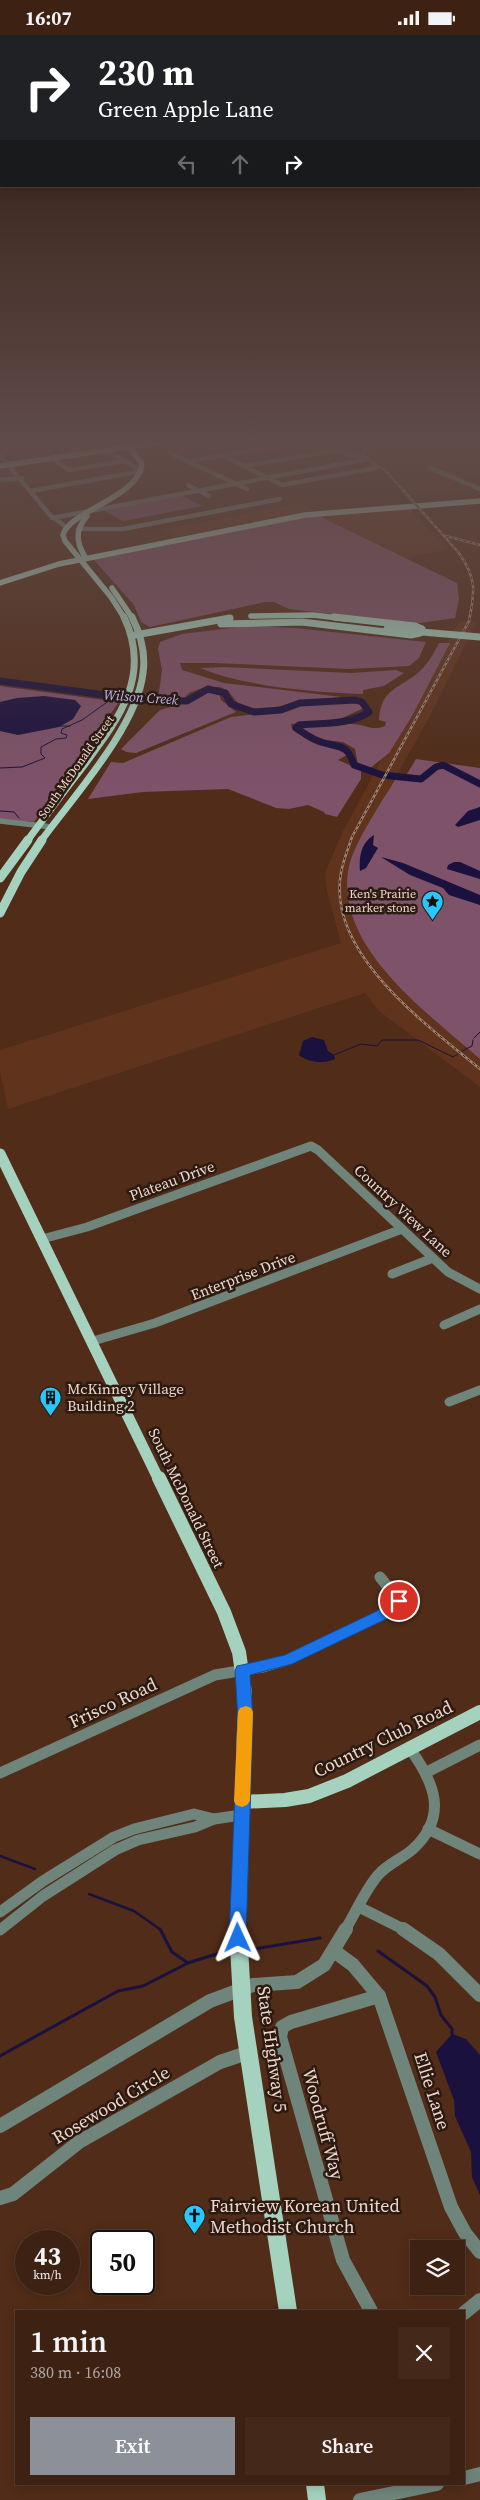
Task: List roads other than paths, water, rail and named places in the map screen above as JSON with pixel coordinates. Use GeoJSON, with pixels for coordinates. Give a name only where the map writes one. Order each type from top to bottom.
{"type":"FeatureCollection","features":[{"type":"Feature","properties":{"kind":"main road"},"geometry":{"type":"LineString","coordinates":[[1,579],[35,566],[87,557]]}},
{"type":"Feature","properties":{"kind":"main road"},"geometry":{"type":"LineString","coordinates":[[1,579],[11,579],[82,558]]}},
{"type":"Feature","properties":{"kind":"main road","name":"South McDonald Street"},"geometry":{"type":"LineString","coordinates":[[0,920],[2,909],[25,865],[126,724],[140,694],[145,661],[138,626],[126,604],[103,577],[82,558]]}},
{"type":"Feature","properties":{"kind":"main road","name":"South McDonald Street"},"geometry":{"type":"LineString","coordinates":[[0,878],[104,739],[124,707],[129,694],[135,659],[131,637],[118,607],[95,578],[92,569]]}},
{"type":"Feature","properties":{"kind":"main road"},"geometry":{"type":"LineString","coordinates":[[95,578],[103,577]]}},
{"type":"Feature","properties":{"kind":"main road"},"geometry":{"type":"LineString","coordinates":[[138,626],[150,630],[213,620],[251,617],[321,616],[415,626],[422,629],[420,633],[413,635],[302,622],[221,624]]}},
{"type":"Feature","properties":{"kind":"main road"},"geometry":{"type":"LineString","coordinates":[[251,617],[480,633]]}},
{"type":"Feature","properties":{"kind":"main road"},"geometry":{"type":"LineString","coordinates":[[131,637],[272,618]]}},
{"type":"Feature","properties":{"kind":"main road"},"geometry":{"type":"LineString","coordinates":[[389,627],[480,637]]}},
{"type":"Feature","properties":{"kind":"main road"},"geometry":{"type":"LineString","coordinates":[[141,636],[164,629]]}},
{"type":"Feature","properties":{"kind":"main road"},"geometry":{"type":"LineString","coordinates":[[145,661],[148,656],[148,641],[176,632]]}},
{"type":"Feature","properties":{"kind":"main road","name":"South McDonald Street"},"geometry":{"type":"LineString","coordinates":[[0,1155],[93,1341],[145,1453],[227,1619],[233,1633],[242,1671]]}},
{"type":"Feature","properties":{"kind":"main road","name":"State Highway 5"},"geometry":{"type":"LineString","coordinates":[[242,1671],[246,1720],[237,1919],[241,1988],[247,2053],[288,2310]]}},
{"type":"Feature","properties":{"kind":"main road","name":"Country Club Road"},"geometry":{"type":"LineString","coordinates":[[242,1808],[309,1796],[347,1781],[480,1713]]}},
{"type":"Feature","properties":{"kind":"main road"},"geometry":{"type":"LineString","coordinates":[[315,2485],[317,2500]]}},
{"type":"Feature","properties":{"kind":"street"},"geometry":{"type":"LineString","coordinates":[[0,822],[52,827]]}},
{"type":"Feature","properties":{"kind":"street","name":"Country View Lane"},"geometry":{"type":"LineString","coordinates":[[311,1146],[318,1150],[433,1258],[462,1281],[480,1289]]}},
{"type":"Feature","properties":{"kind":"street","name":"Plateau Drive"},"geometry":{"type":"LineString","coordinates":[[42,1239],[87,1227],[311,1146]]}},
{"type":"Feature","properties":{"kind":"street","name":"Enterprise Drive"},"geometry":{"type":"LineString","coordinates":[[93,1341],[155,1323],[402,1229]]}},
{"type":"Feature","properties":{"kind":"street"},"geometry":{"type":"LineString","coordinates":[[392,1274],[433,1258]]}},
{"type":"Feature","properties":{"kind":"street"},"geometry":{"type":"LineString","coordinates":[[444,1325],[480,1309]]}},
{"type":"Feature","properties":{"kind":"street"},"geometry":{"type":"LineString","coordinates":[[449,1402],[480,1390]]}},
{"type":"Feature","properties":{"kind":"street","name":"Frisco Road"},"geometry":{"type":"LineString","coordinates":[[0,1773],[215,1675],[242,1671],[287,1660],[395,1607],[399,1601],[393,1591],[380,1577]]}},
{"type":"Feature","properties":{"kind":"street"},"geometry":{"type":"LineString","coordinates":[[427,1772],[480,1745]]}},
{"type":"Feature","properties":{"kind":"street"},"geometry":{"type":"LineString","coordinates":[[0,2126],[210,2001],[241,1988],[297,1982],[324,1965],[379,1874],[414,1848],[428,1829],[434,1799],[427,1772],[410,1749]]}},
{"type":"Feature","properties":{"kind":"street"},"geometry":{"type":"LineString","coordinates":[[0,1912],[138,1840],[195,1827],[242,1808]]}},
{"type":"Feature","properties":{"kind":"street"},"geometry":{"type":"LineString","coordinates":[[428,1829],[480,1854]]}},
{"type":"Feature","properties":{"kind":"street"},"geometry":{"type":"LineString","coordinates":[[0,1930],[40,1891]]}},
{"type":"Feature","properties":{"kind":"street"},"geometry":{"type":"LineString","coordinates":[[359,1907],[407,1930],[434,1948],[457,1969],[480,1995]]}},
{"type":"Feature","properties":{"kind":"street","name":"Ellie Lane"},"geometry":{"type":"LineString","coordinates":[[334,1951],[353,1965],[379,1996],[391,2026],[451,2207],[465,2233],[480,2253]]}},
{"type":"Feature","properties":{"kind":"street"},"geometry":{"type":"LineString","coordinates":[[282,2027],[291,2022],[379,1996]]}},
{"type":"Feature","properties":{"kind":"street","name":"Woodruff Way"},"geometry":{"type":"LineString","coordinates":[[282,2027],[280,2037],[333,2231],[343,2260],[370,2310]]}},
{"type":"Feature","properties":{"kind":"street","name":"Rosewood Circle"},"geometry":{"type":"LineString","coordinates":[[0,2198],[13,2194],[79,2142],[220,2062],[247,2053]]}},
{"type":"Feature","properties":{"kind":"street"},"geometry":{"type":"LineString","coordinates":[[465,2312],[480,2300]]}},
{"type":"Feature","properties":{"kind":"street"},"geometry":{"type":"LineString","coordinates":[[465,2478],[480,2474]]}},
{"type":"Feature","properties":{"kind":"street"},"geometry":{"type":"LineString","coordinates":[[360,2500],[431,2485]]}},
{"type":"Feature","properties":{"kind":"waterway","name":"Wilson Creek"},"geometry":{"type":"LineString","coordinates":[[0,681],[142,700],[187,701],[208,689],[225,693],[231,704],[254,712],[281,710],[300,703],[355,700],[362,702],[369,712],[345,721],[299,725],[296,728],[314,740],[342,747],[348,753],[354,765],[382,775],[421,779],[436,767],[443,765],[480,784]]}},
{"type":"Feature","properties":{"kind":"waterway"},"geometry":{"type":"LineString","coordinates":[[69,726],[82,720],[113,698]]}},
{"type":"Feature","properties":{"kind":"waterway"},"geometry":{"type":"LineString","coordinates":[[57,726],[69,726]]}},
{"type":"Feature","properties":{"kind":"waterway"},"geometry":{"type":"LineString","coordinates":[[0,768],[22,767],[45,758],[41,754],[41,747],[56,739],[66,738],[67,735],[61,733],[62,729],[69,726]]}},
{"type":"Feature","properties":{"kind":"waterway"},"geometry":{"type":"LineString","coordinates":[[0,811],[14,812],[19,818]]}},
{"type":"Feature","properties":{"kind":"waterway"},"geometry":{"type":"LineString","coordinates":[[474,1038],[480,1032]]}},
{"type":"Feature","properties":{"kind":"waterway"},"geometry":{"type":"LineString","coordinates":[[334,1055],[361,1044],[377,1046],[382,1040],[418,1040],[453,1057],[458,1054]]}},
{"type":"Feature","properties":{"kind":"waterway"},"geometry":{"type":"LineString","coordinates":[[462,1051],[472,1046],[473,1040]]}},
{"type":"Feature","properties":{"kind":"waterway"},"geometry":{"type":"LineString","coordinates":[[0,1856],[35,1869]]}},
{"type":"Feature","properties":{"kind":"waterway"},"geometry":{"type":"LineString","coordinates":[[89,1894],[134,1911],[160,1929]]}},
{"type":"Feature","properties":{"kind":"waterway"},"geometry":{"type":"LineString","coordinates":[[160,1929],[172,1952],[188,1963]]}},
{"type":"Feature","properties":{"kind":"waterway"},"geometry":{"type":"LineString","coordinates":[[254,1949],[320,1938]]}},
{"type":"Feature","properties":{"kind":"waterway"},"geometry":{"type":"LineString","coordinates":[[188,1963],[226,1951]]}},
{"type":"Feature","properties":{"kind":"waterway"},"geometry":{"type":"LineString","coordinates":[[378,1951],[427,1986],[435,1997],[441,2015],[452,2029],[452,2034]]}},
{"type":"Feature","properties":{"kind":"waterway"},"geometry":{"type":"LineString","coordinates":[[0,2056],[118,1991],[143,1986],[188,1963]]}},
{"type":"Feature","properties":{"kind":"railway"},"geometry":{"type":"LineString","coordinates":[[462,557],[469,570],[473,585],[469,621],[352,837],[341,873],[340,903],[349,931],[364,959],[385,985],[409,1009],[480,1069]]}},
{"type":"Feature","properties":{"kind":"place","name":"Ken's Prairie marker stone"},"geometry":{"type":"Point","coordinates":[432,920]}},
{"type":"Feature","properties":{"kind":"place","name":"McKinney Village Building 2"},"geometry":{"type":"Point","coordinates":[51,1417]}},
{"type":"Feature","properties":{"kind":"place","name":"Fairview Korean United Methodist Church"},"geometry":{"type":"Point","coordinates":[194,2235]}}]}
